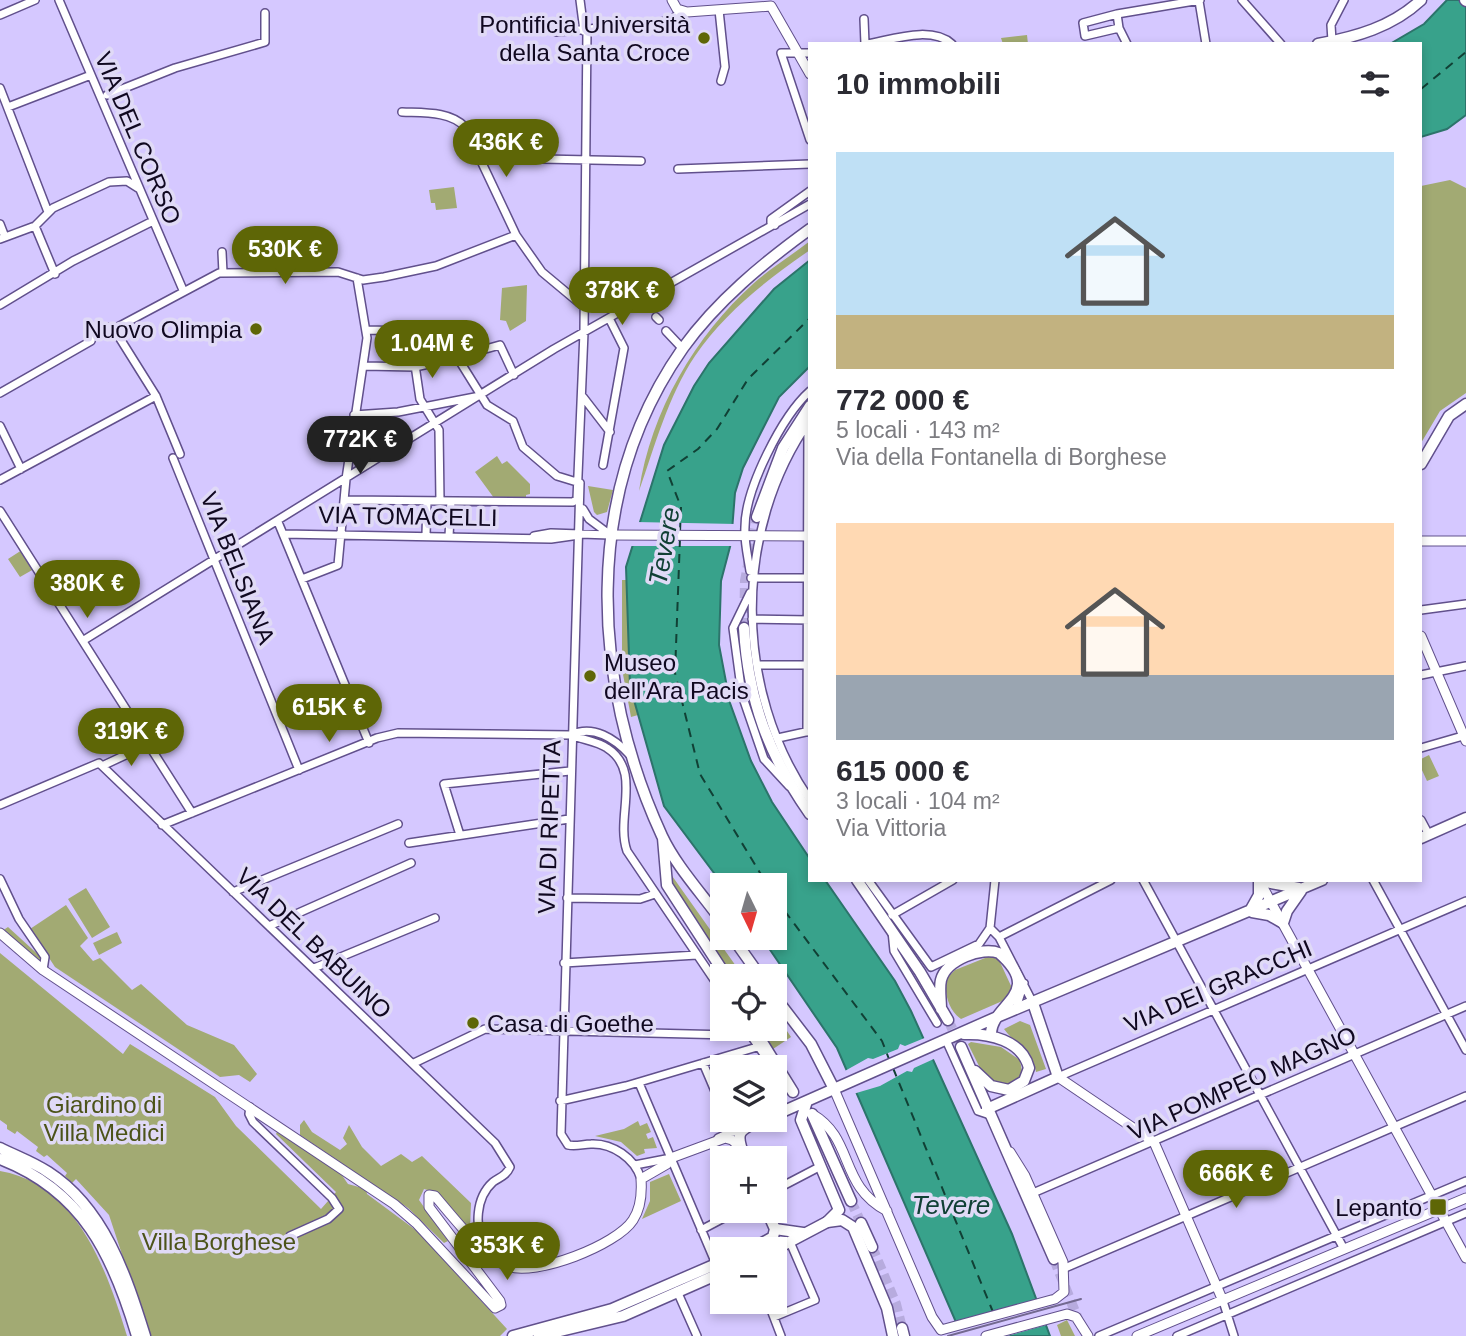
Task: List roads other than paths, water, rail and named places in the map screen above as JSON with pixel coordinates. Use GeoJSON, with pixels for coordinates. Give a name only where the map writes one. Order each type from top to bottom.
{"type":"FeatureCollection","features":[{"type":"Feature","properties":{"kind":"main road"},"geometry":{"type":"LineString","coordinates":[[1327,42],[1384,25],[1421,0]]}},
{"type":"Feature","properties":{"kind":"main road"},"geometry":{"type":"LineString","coordinates":[[710,905],[663,838],[630,755],[610,652],[610,535],[624,476],[639,434],[683,349],[743,282],[808,231]]}},
{"type":"Feature","properties":{"kind":"main road"},"geometry":{"type":"LineString","coordinates":[[1422,462],[1449,416],[1461,407]]}},
{"type":"Feature","properties":{"kind":"main road"},"geometry":{"type":"LineString","coordinates":[[757,517],[783,448],[808,409]]}},
{"type":"Feature","properties":{"kind":"main road"},"geometry":{"type":"LineString","coordinates":[[748,624],[748,666],[760,720],[778,765],[808,811]]}},
{"type":"Feature","properties":{"kind":"main road"},"geometry":{"type":"LineString","coordinates":[[1425,836],[1466,818]]}},
{"type":"Feature","properties":{"kind":"main road"},"geometry":{"type":"LineString","coordinates":[[663,838],[668,889],[718,964]]}},
{"type":"Feature","properties":{"kind":"main road"},"geometry":{"type":"LineString","coordinates":[[858,882],[941,1009]]}},
{"type":"Feature","properties":{"kind":"main road"},"geometry":{"type":"LineString","coordinates":[[1250,911],[1259,895],[1259,882]]}},
{"type":"Feature","properties":{"kind":"main road"},"geometry":{"type":"LineString","coordinates":[[1262,882],[1280,887],[1303,888]]}},
{"type":"Feature","properties":{"kind":"main road"},"geometry":{"type":"LineString","coordinates":[[787,1110],[1317,882]]}},
{"type":"Feature","properties":{"kind":"main road"},"geometry":{"type":"LineString","coordinates":[[1250,911],[1269,915],[1283,923],[1290,905],[1303,888]]}},
{"type":"Feature","properties":{"kind":"main road"},"geometry":{"type":"LineString","coordinates":[[942,1022],[941,982],[946,970],[989,949],[1003,956],[1018,984],[1014,998],[998,1017],[991,1034]]}},
{"type":"Feature","properties":{"kind":"main road"},"geometry":{"type":"LineString","coordinates":[[1034,1003],[1058,1077]]}},
{"type":"Feature","properties":{"kind":"main road"},"geometry":{"type":"LineString","coordinates":[[787,1013],[811,1044],[838,1087]]}},
{"type":"Feature","properties":{"kind":"main road"},"geometry":{"type":"LineString","coordinates":[[958,1034],[991,1034],[1007,1042],[1025,1058],[1028,1071],[1024,1081],[1013,1088],[997,1089],[985,1083],[968,1063]]}},
{"type":"Feature","properties":{"kind":"main road"},"geometry":{"type":"LineString","coordinates":[[961,1047],[1054,1259]]}},
{"type":"Feature","properties":{"kind":"main road","name":"VIA DEI GRACCHI"},"geometry":{"type":"LineString","coordinates":[[988,1112],[1058,1077]]}},
{"type":"Feature","properties":{"kind":"main road"},"geometry":{"type":"LineString","coordinates":[[787,1085],[793,1092]]}},
{"type":"Feature","properties":{"kind":"main road"},"geometry":{"type":"LineString","coordinates":[[807,1101],[801,1120],[839,1208],[827,1222]]}},
{"type":"Feature","properties":{"kind":"main road"},"geometry":{"type":"LineString","coordinates":[[812,1114],[851,1201]]}},
{"type":"Feature","properties":{"kind":"main road"},"geometry":{"type":"LineString","coordinates":[[0,1148],[49,1172],[77,1195],[93,1213],[109,1241],[145,1336]]}},
{"type":"Feature","properties":{"kind":"main road"},"geometry":{"type":"LineString","coordinates":[[0,1159],[39,1177],[83,1216],[111,1268],[137,1336]]}},
{"type":"Feature","properties":{"kind":"main road"},"geometry":{"type":"LineString","coordinates":[[787,1244],[827,1222],[842,1220],[852,1226],[887,1308],[893,1336]]}},
{"type":"Feature","properties":{"kind":"main road"},"geometry":{"type":"LineString","coordinates":[[772,1223],[775,1229],[772,1237]]}},
{"type":"Feature","properties":{"kind":"main road"},"geometry":{"type":"LineString","coordinates":[[861,1223],[872,1247]]}},
{"type":"Feature","properties":{"kind":"main road"},"geometry":{"type":"LineString","coordinates":[[775,1229],[803,1233]]}},
{"type":"Feature","properties":{"kind":"main road"},"geometry":{"type":"LineString","coordinates":[[539,1336],[623,1316],[710,1271]]}},
{"type":"Feature","properties":{"kind":"main road"},"geometry":{"type":"LineString","coordinates":[[513,1336],[612,1309],[678,1286]]}},
{"type":"Feature","properties":{"kind":"street"},"geometry":{"type":"LineString","coordinates":[[0,15],[35,0]]}},
{"type":"Feature","properties":{"kind":"street","name":"VIA DEL CORSO"},"geometry":{"type":"LineString","coordinates":[[59,0],[183,290]]}},
{"type":"Feature","properties":{"kind":"street"},"geometry":{"type":"LineString","coordinates":[[344,500],[573,502],[577,499],[580,483],[587,161],[585,31],[580,0]]}},
{"type":"Feature","properties":{"kind":"street"},"geometry":{"type":"LineString","coordinates":[[673,0],[681,11]]}},
{"type":"Feature","properties":{"kind":"street"},"geometry":{"type":"LineString","coordinates":[[1242,0],[1278,42]]}},
{"type":"Feature","properties":{"kind":"street"},"geometry":{"type":"LineString","coordinates":[[1332,41],[1331,25],[1344,0]]}},
{"type":"Feature","properties":{"kind":"street"},"geometry":{"type":"LineString","coordinates":[[1120,32],[1085,36],[1084,21],[1199,1],[1206,42]]}},
{"type":"Feature","properties":{"kind":"street"},"geometry":{"type":"LineString","coordinates":[[556,32],[657,23],[672,20],[681,11],[719,10],[771,2],[808,70]]}},
{"type":"Feature","properties":{"kind":"street"},"geometry":{"type":"LineString","coordinates":[[719,10],[725,67],[721,81]]}},
{"type":"Feature","properties":{"kind":"street"},"geometry":{"type":"LineString","coordinates":[[107,95],[175,68],[265,42],[265,13]]}},
{"type":"Feature","properties":{"kind":"street"},"geometry":{"type":"LineString","coordinates":[[1119,13],[1120,32],[1126,42]]}},
{"type":"Feature","properties":{"kind":"street"},"geometry":{"type":"LineString","coordinates":[[864,19],[865,42]]}},
{"type":"Feature","properties":{"kind":"street"},"geometry":{"type":"LineString","coordinates":[[878,42],[929,34],[943,37],[949,42]]}},
{"type":"Feature","properties":{"kind":"street"},"geometry":{"type":"LineString","coordinates":[[808,53],[781,53],[808,134]]}},
{"type":"Feature","properties":{"kind":"street"},"geometry":{"type":"LineString","coordinates":[[0,116],[91,75]]}},
{"type":"Feature","properties":{"kind":"street"},"geometry":{"type":"LineString","coordinates":[[0,88],[48,212]]}},
{"type":"Feature","properties":{"kind":"street"},"geometry":{"type":"LineString","coordinates":[[402,112],[444,116],[460,123],[479,152],[516,235],[542,272],[584,307]]}},
{"type":"Feature","properties":{"kind":"street"},"geometry":{"type":"LineString","coordinates":[[479,152],[514,158],[641,161]]}},
{"type":"Feature","properties":{"kind":"street"},"geometry":{"type":"LineString","coordinates":[[678,169],[808,164]]}},
{"type":"Feature","properties":{"kind":"street"},"geometry":{"type":"LineString","coordinates":[[0,225],[3,238],[36,226],[48,212],[112,181],[130,182],[141,191]]}},
{"type":"Feature","properties":{"kind":"street"},"geometry":{"type":"LineString","coordinates":[[775,225],[771,223],[772,218],[808,192]]}},
{"type":"Feature","properties":{"kind":"street"},"geometry":{"type":"LineString","coordinates":[[84,640],[584,332],[808,205]]}},
{"type":"Feature","properties":{"kind":"street"},"geometry":{"type":"LineString","coordinates":[[0,305],[73,261],[153,221]]}},
{"type":"Feature","properties":{"kind":"street"},"geometry":{"type":"LineString","coordinates":[[36,226],[55,274]]}},
{"type":"Feature","properties":{"kind":"street"},"geometry":{"type":"LineString","coordinates":[[0,394],[91,341],[93,334],[105,327],[114,329],[183,290],[223,273],[338,272],[358,278],[384,277],[436,266],[516,235]]}},
{"type":"Feature","properties":{"kind":"street"},"geometry":{"type":"LineString","coordinates":[[222,252],[223,273]]}},
{"type":"Feature","properties":{"kind":"street"},"geometry":{"type":"LineString","coordinates":[[302,579],[336,567],[354,415],[365,366],[367,330],[358,278]]}},
{"type":"Feature","properties":{"kind":"street"},"geometry":{"type":"LineString","coordinates":[[603,465],[624,348],[609,318]]}},
{"type":"Feature","properties":{"kind":"street","name":"VIA BELSIANA"},"geometry":{"type":"LineString","coordinates":[[114,329],[156,396],[214,560],[299,770]]}},
{"type":"Feature","properties":{"kind":"street"},"geometry":{"type":"LineString","coordinates":[[367,330],[410,331],[423,406],[439,430],[440,501]]}},
{"type":"Feature","properties":{"kind":"street"},"geometry":{"type":"LineString","coordinates":[[666,331],[683,349]]}},
{"type":"Feature","properties":{"kind":"street"},"geometry":{"type":"LineString","coordinates":[[365,366],[415,367],[433,363],[454,352],[500,345],[514,375]]}},
{"type":"Feature","properties":{"kind":"street"},"geometry":{"type":"LineString","coordinates":[[454,352],[491,409],[511,419],[523,447],[561,478],[580,483]]}},
{"type":"Feature","properties":{"kind":"street"},"geometry":{"type":"LineString","coordinates":[[808,394],[784,425],[767,457],[751,498],[745,536],[751,578],[748,624],[757,665],[778,738],[794,776],[808,797]]}},
{"type":"Feature","properties":{"kind":"street"},"geometry":{"type":"LineString","coordinates":[[0,480],[156,396]]}},
{"type":"Feature","properties":{"kind":"street"},"geometry":{"type":"LineString","coordinates":[[582,396],[610,432]]}},
{"type":"Feature","properties":{"kind":"street"},"geometry":{"type":"LineString","coordinates":[[354,415],[481,397]]}},
{"type":"Feature","properties":{"kind":"street"},"geometry":{"type":"LineString","coordinates":[[751,578],[760,536],[783,468],[808,424]]}},
{"type":"Feature","properties":{"kind":"street"},"geometry":{"type":"LineString","coordinates":[[0,426],[21,469]]}},
{"type":"Feature","properties":{"kind":"street","name":"VIA DI RIPETTA"},"geometry":{"type":"LineString","coordinates":[[580,483],[561,1121],[565,1144],[610,1147],[635,1165]]}},
{"type":"Feature","properties":{"kind":"street"},"geometry":{"type":"LineString","coordinates":[[426,535],[427,501]]}},
{"type":"Feature","properties":{"kind":"street"},"geometry":{"type":"LineString","coordinates":[[449,536],[451,501]]}},
{"type":"Feature","properties":{"kind":"street"},"geometry":{"type":"LineString","coordinates":[[581,505],[587,517],[610,535],[808,536]]}},
{"type":"Feature","properties":{"kind":"street"},"geometry":{"type":"LineString","coordinates":[[0,511],[192,813]]}},
{"type":"Feature","properties":{"kind":"street"},"geometry":{"type":"LineString","coordinates":[[278,522],[369,743]]}},
{"type":"Feature","properties":{"kind":"street","name":"VIA TOMACELLI"},"geometry":{"type":"LineString","coordinates":[[284,534],[565,539],[579,535],[610,535]]}},
{"type":"Feature","properties":{"kind":"street"},"geometry":{"type":"LineString","coordinates":[[1422,541],[1466,541]]}},
{"type":"Feature","properties":{"kind":"street"},"geometry":{"type":"LineString","coordinates":[[751,578],[808,578]]}},
{"type":"Feature","properties":{"kind":"street"},"geometry":{"type":"LineString","coordinates":[[751,592],[733,630],[742,695],[764,760],[792,789]]}},
{"type":"Feature","properties":{"kind":"street"},"geometry":{"type":"LineString","coordinates":[[1422,610],[1466,604]]}},
{"type":"Feature","properties":{"kind":"street"},"geometry":{"type":"LineString","coordinates":[[748,624],[808,620]]}},
{"type":"Feature","properties":{"kind":"street"},"geometry":{"type":"LineString","coordinates":[[1422,638],[1465,737],[1422,748]]}},
{"type":"Feature","properties":{"kind":"street"},"geometry":{"type":"LineString","coordinates":[[757,665],[808,665]]}},
{"type":"Feature","properties":{"kind":"street"},"geometry":{"type":"LineString","coordinates":[[1422,675],[1466,666]]}},
{"type":"Feature","properties":{"kind":"street"},"geometry":{"type":"LineString","coordinates":[[571,735],[582,730],[599,733],[618,743],[630,755]]}},
{"type":"Feature","properties":{"kind":"street"},"geometry":{"type":"LineString","coordinates":[[778,738],[808,732]]}},
{"type":"Feature","properties":{"kind":"street"},"geometry":{"type":"LineString","coordinates":[[162,825],[397,733],[571,735],[606,747],[625,768],[624,841],[655,894],[710,975]]}},
{"type":"Feature","properties":{"kind":"street"},"geometry":{"type":"LineString","coordinates":[[0,805],[99,763],[104,768],[149,744]]}},
{"type":"Feature","properties":{"kind":"street","name":"VIA DEL BABUINO"},"geometry":{"type":"LineString","coordinates":[[104,768],[414,1063],[496,1145],[510,1167],[507,1174],[489,1186],[480,1205],[478,1226],[484,1247]]}},
{"type":"Feature","properties":{"kind":"street"},"geometry":{"type":"LineString","coordinates":[[460,835],[444,784],[570,771]]}},
{"type":"Feature","properties":{"kind":"street"},"geometry":{"type":"LineString","coordinates":[[409,842],[569,819]]}},
{"type":"Feature","properties":{"kind":"street"},"geometry":{"type":"LineString","coordinates":[[233,892],[398,824]]}},
{"type":"Feature","properties":{"kind":"street"},"geometry":{"type":"LineString","coordinates":[[269,926],[411,863]]}},
{"type":"Feature","properties":{"kind":"street"},"geometry":{"type":"LineString","coordinates":[[0,879],[19,919],[45,957],[43,970]]}},
{"type":"Feature","properties":{"kind":"street"},"geometry":{"type":"LineString","coordinates":[[869,882],[932,967],[984,940],[990,928],[995,882]]}},
{"type":"Feature","properties":{"kind":"street"},"geometry":{"type":"LineString","coordinates":[[892,915],[950,882]]}},
{"type":"Feature","properties":{"kind":"street"},"geometry":{"type":"LineString","coordinates":[[999,937],[1107,882]]}},
{"type":"Feature","properties":{"kind":"street"},"geometry":{"type":"LineString","coordinates":[[1144,882],[1174,944],[1191,966],[1344,1249]]}},
{"type":"Feature","properties":{"kind":"street"},"geometry":{"type":"LineString","coordinates":[[1260,882],[1466,1258]]}},
{"type":"Feature","properties":{"kind":"street"},"geometry":{"type":"LineString","coordinates":[[1374,882],[1466,1050]]}},
{"type":"Feature","properties":{"kind":"street"},"geometry":{"type":"LineString","coordinates":[[567,898],[640,898],[655,894]]}},
{"type":"Feature","properties":{"kind":"street","name":"VIA DEI GRACCHI"},"geometry":{"type":"LineString","coordinates":[[1058,1077],[1466,901]]}},
{"type":"Feature","properties":{"kind":"street"},"geometry":{"type":"LineString","coordinates":[[313,968],[435,918]]}},
{"type":"Feature","properties":{"kind":"street"},"geometry":{"type":"LineString","coordinates":[[990,928],[999,937],[1034,1003]]}},
{"type":"Feature","properties":{"kind":"street"},"geometry":{"type":"LineString","coordinates":[[892,930],[894,951],[942,1022]]}},
{"type":"Feature","properties":{"kind":"street"},"geometry":{"type":"LineString","coordinates":[[0,933],[43,970],[401,1210],[491,1306],[497,1308],[500,1301],[429,1207],[427,1196],[435,1196],[471,1238],[505,1265],[530,1270],[620,1234],[633,1220],[640,1201],[641,1179],[635,1165],[671,1158],[731,1132]]}},
{"type":"Feature","properties":{"kind":"street"},"geometry":{"type":"LineString","coordinates":[[564,963],[696,955]]}},
{"type":"Feature","properties":{"kind":"street"},"geometry":{"type":"LineString","coordinates":[[1014,1010],[1024,990],[1023,979]]}},
{"type":"Feature","properties":{"kind":"street","name":"VIA POMPEO MAGNO"},"geometry":{"type":"LineString","coordinates":[[1033,1194],[1466,1006]]}},
{"type":"Feature","properties":{"kind":"street"},"geometry":{"type":"LineString","coordinates":[[414,1063],[485,1029],[710,1034]]}},
{"type":"Feature","properties":{"kind":"street"},"geometry":{"type":"LineString","coordinates":[[738,1041],[745,1051]]}},
{"type":"Feature","properties":{"kind":"street"},"geometry":{"type":"LineString","coordinates":[[755,1041],[763,1055]]}},
{"type":"Feature","properties":{"kind":"street"},"geometry":{"type":"LineString","coordinates":[[942,1042],[978,1111],[988,1112]]}},
{"type":"Feature","properties":{"kind":"street"},"geometry":{"type":"LineString","coordinates":[[560,1101],[639,1083],[757,1047]]}},
{"type":"Feature","properties":{"kind":"street"},"geometry":{"type":"LineString","coordinates":[[703,1063],[710,1079]]}},
{"type":"Feature","properties":{"kind":"street"},"geometry":{"type":"LineString","coordinates":[[1058,1077],[1154,1142],[1223,1300],[1234,1336]]}},
{"type":"Feature","properties":{"kind":"street"},"geometry":{"type":"LineString","coordinates":[[639,1083],[710,1246]]}},
{"type":"Feature","properties":{"kind":"street"},"geometry":{"type":"LineString","coordinates":[[838,1087],[934,1323],[940,1330],[945,1331],[1055,1299],[1064,1292],[1065,1268],[1018,1163],[1000,1139]]}},
{"type":"Feature","properties":{"kind":"street"},"geometry":{"type":"LineString","coordinates":[[1065,1268],[1466,1096]]}},
{"type":"Feature","properties":{"kind":"street"},"geometry":{"type":"LineString","coordinates":[[250,1107],[249,1114],[253,1122],[332,1198],[339,1209],[328,1219],[290,1236]]}},
{"type":"Feature","properties":{"kind":"street"},"geometry":{"type":"LineString","coordinates":[[787,1113],[794,1113],[801,1120]]}},
{"type":"Feature","properties":{"kind":"street"},"geometry":{"type":"LineString","coordinates":[[812,1114],[830,1126],[859,1189],[869,1201],[888,1211]]}},
{"type":"Feature","properties":{"kind":"street"},"geometry":{"type":"LineString","coordinates":[[714,1140],[729,1139],[736,1146]]}},
{"type":"Feature","properties":{"kind":"street"},"geometry":{"type":"LineString","coordinates":[[641,1179],[667,1164],[671,1158]]}},
{"type":"Feature","properties":{"kind":"street"},"geometry":{"type":"LineString","coordinates":[[787,1184],[821,1166]]}},
{"type":"Feature","properties":{"kind":"street"},"geometry":{"type":"LineString","coordinates":[[1099,1336],[1466,1181]]}},
{"type":"Feature","properties":{"kind":"street"},"geometry":{"type":"LineString","coordinates":[[1137,1336],[1466,1198]]}},
{"type":"Feature","properties":{"kind":"street"},"geometry":{"type":"LineString","coordinates":[[1177,1336],[1466,1213]]}},
{"type":"Feature","properties":{"kind":"street"},"geometry":{"type":"LineString","coordinates":[[701,1230],[714,1223]]}},
{"type":"Feature","properties":{"kind":"street"},"geometry":{"type":"LineString","coordinates":[[774,1317],[815,1300],[790,1242]]}},
{"type":"Feature","properties":{"kind":"street"},"geometry":{"type":"LineString","coordinates":[[678,1286],[694,1331]]}},
{"type":"Feature","properties":{"kind":"street"},"geometry":{"type":"LineString","coordinates":[[773,1314],[782,1336]]}},
{"type":"Feature","properties":{"kind":"street"},"geometry":{"type":"LineString","coordinates":[[986,1336],[1060,1315],[1073,1315],[1081,1331],[1088,1336]]}},
{"type":"Feature","properties":{"kind":"water"},"geometry":{"type":"Polygon","coordinates":[[[1447,0],[1466,0],[1466,115],[1447,129],[1422,137],[1422,42],[1393,42],[1424,24],[1447,0]]]}},
{"type":"Feature","properties":{"kind":"water","name":"Tevere"},"geometry":{"type":"Polygon","coordinates":[[[808,262],[808,368],[779,397],[743,468],[735,493],[731,543],[721,581],[719,645],[730,703],[751,761],[772,802],[808,856],[808,882],[826,882],[895,981],[911,1011],[1012,1234],[1050,1336],[962,1336],[837,1048],[787,975],[787,964],[780,964],[770,950],[788,950],[788,873],[714,873],[664,806],[630,686],[626,567],[664,445],[709,363],[774,289],[808,262]]]}},
{"type":"Feature","properties":{"kind":"tunnel"},"geometry":{"type":"LineString","coordinates":[[744,628],[745,581],[757,517]]}},
{"type":"Feature","properties":{"kind":"tunnel"},"geometry":{"type":"LineString","coordinates":[[948,1020],[961,1047]]}},
{"type":"Feature","properties":{"kind":"tunnel"},"geometry":{"type":"LineString","coordinates":[[851,1201],[861,1223]]}},
{"type":"Feature","properties":{"kind":"tunnel"},"geometry":{"type":"LineString","coordinates":[[872,1247],[896,1304],[902,1328]]}},
{"type":"Feature","properties":{"kind":"tunnel"},"geometry":{"type":"LineString","coordinates":[[1054,1259],[1080,1324]]}},
{"type":"Feature","properties":{"kind":"railway"},"geometry":{"type":"LineString","coordinates":[[948,1336],[1081,1299]]}},
{"type":"Feature","properties":{"kind":"place","name":"Pontificia Università della Santa Croce"},"geometry":{"type":"Point","coordinates":[704,38]}},
{"type":"Feature","properties":{"kind":"place","name":"Nuovo Olimpia"},"geometry":{"type":"Point","coordinates":[256,329]}},
{"type":"Feature","properties":{"kind":"place","name":"Museo dell'Ara Pacis"},"geometry":{"type":"Point","coordinates":[590,676]}},
{"type":"Feature","properties":{"kind":"place","name":"Casa di Goethe"},"geometry":{"type":"Point","coordinates":[473,1023]}},
{"type":"Feature","properties":{"kind":"place","name":"Lepanto"},"geometry":{"type":"Point","coordinates":[1438,1207]}},
{"type":"Feature","properties":{"kind":"park label","name":"Giardino di Villa Medici"},"geometry":{"type":"Point","coordinates":[104,1118]}},
{"type":"Feature","properties":{"kind":"park label","name":"Villa Borghese"},"geometry":{"type":"Point","coordinates":[219,1241]}}]}
